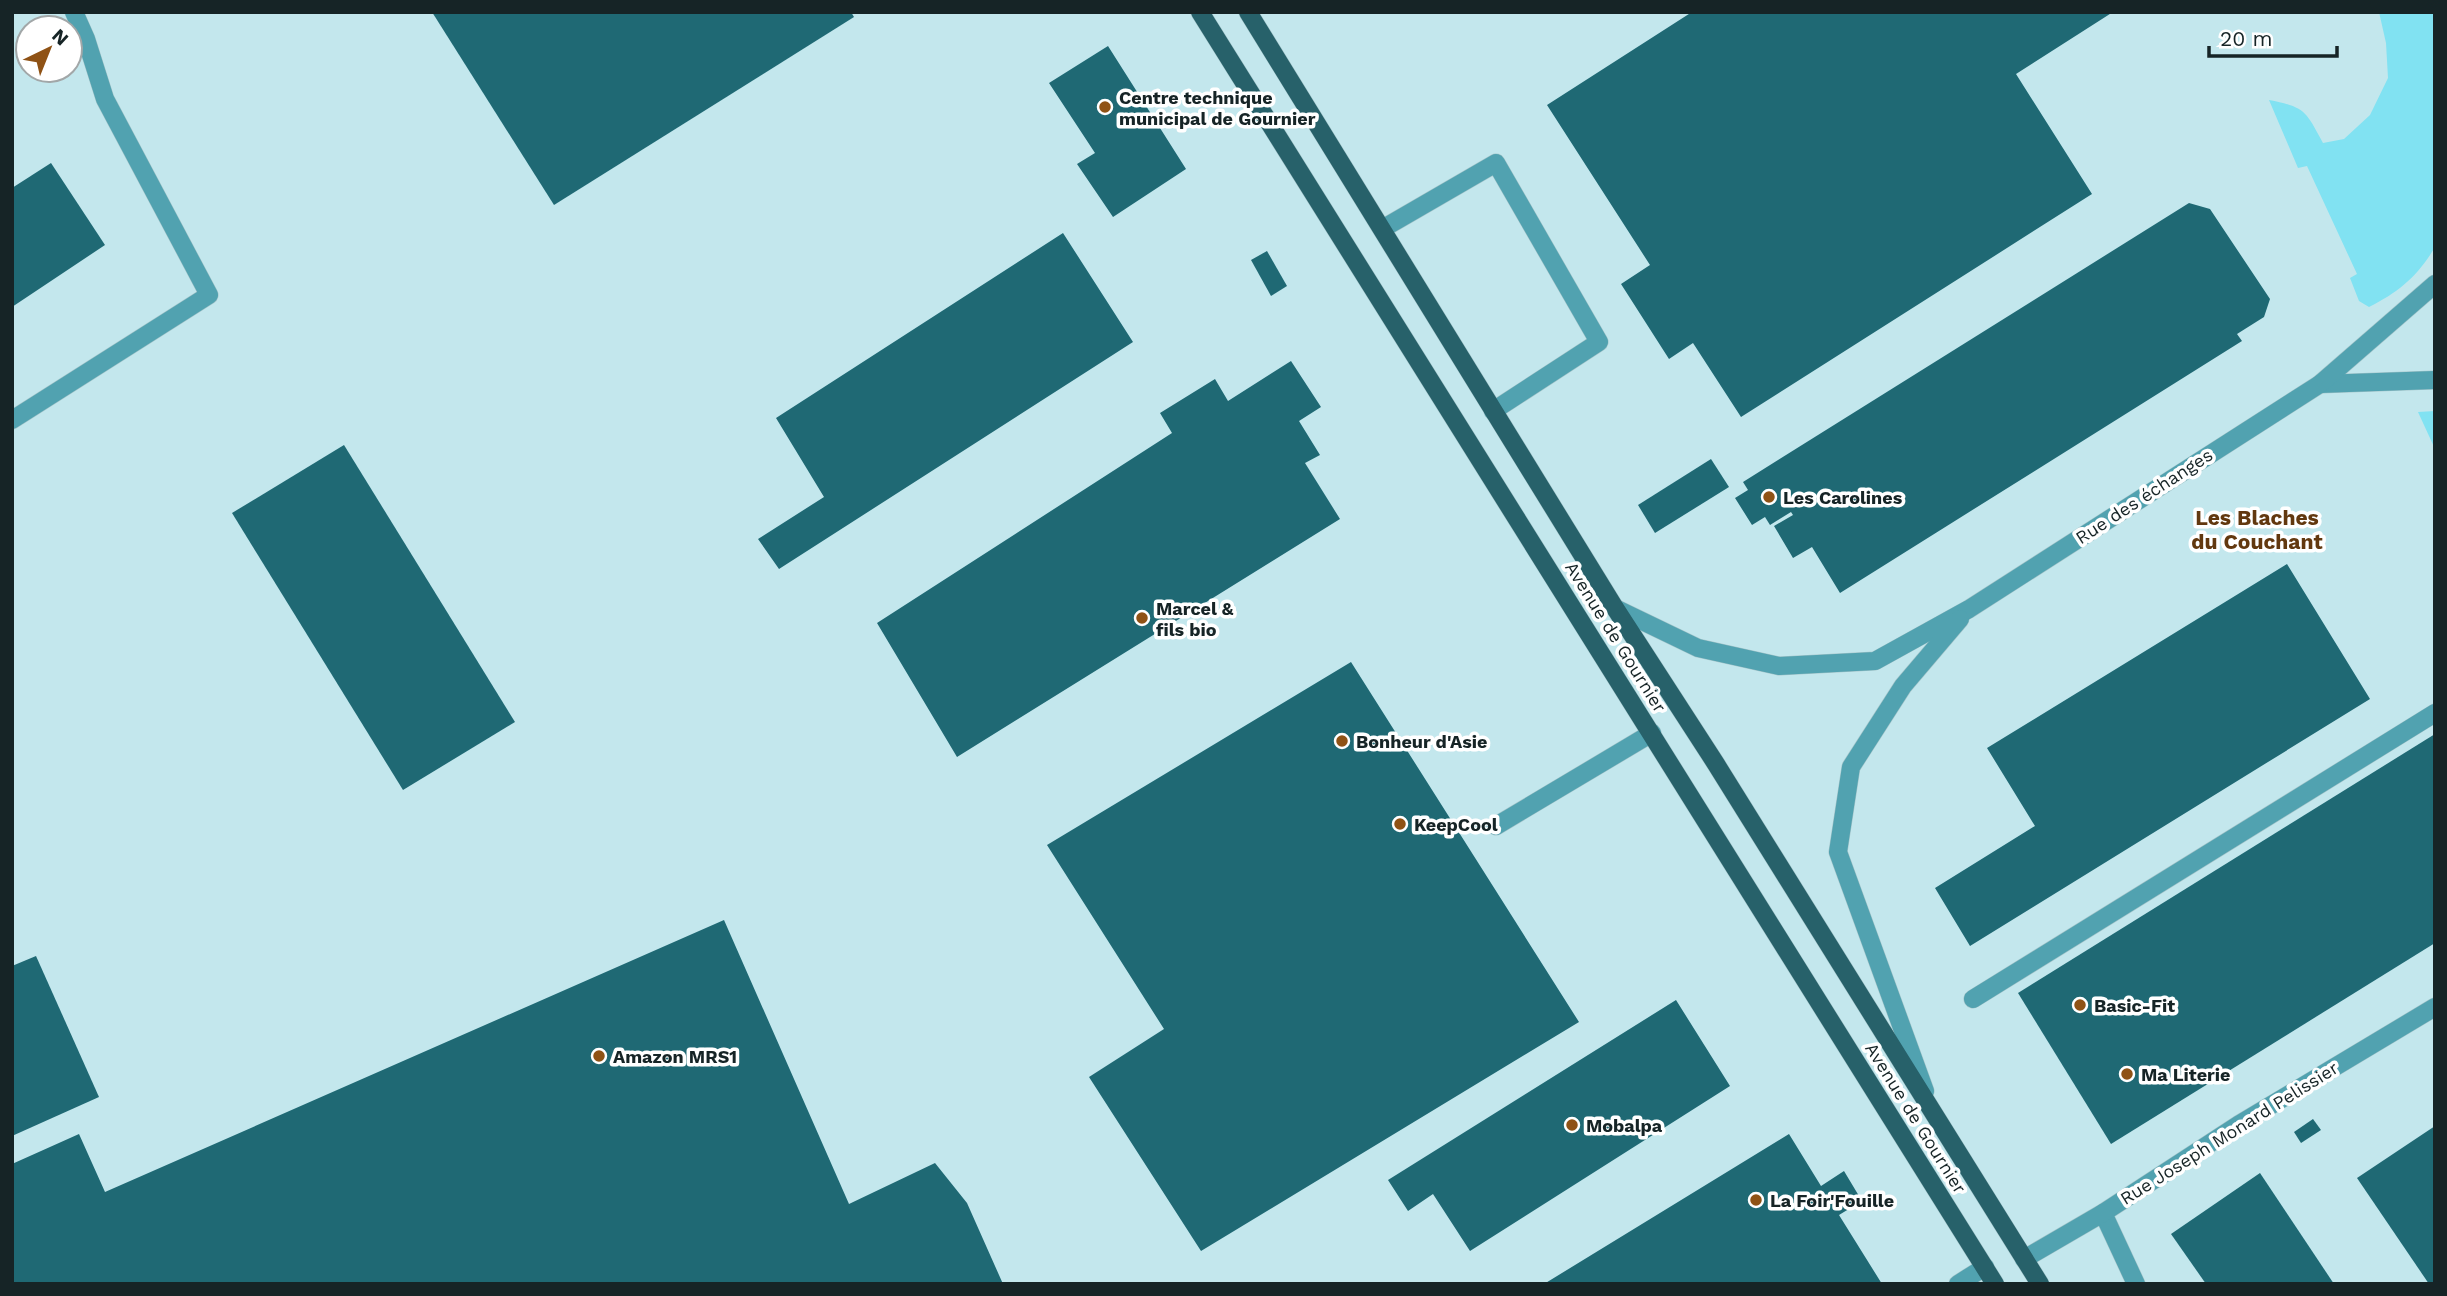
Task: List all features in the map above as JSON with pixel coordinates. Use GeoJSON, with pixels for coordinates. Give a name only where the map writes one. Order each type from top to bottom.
{"type":"FeatureCollection","features":[{"type":"Feature","properties":{"kind":"main road","name":"Avenue de Gournier"},"geometry":{"type":"LineString","coordinates":[[1200,12],[1995,1284]]}},
{"type":"Feature","properties":{"kind":"main road","name":"Avenue de Gournier"},"geometry":{"type":"LineString","coordinates":[[1248,12],[1615,608],[1716,764],[2040,1284]]}},
{"type":"Feature","properties":{"kind":"street"},"geometry":{"type":"LineString","coordinates":[[12,421],[209,296],[105,99],[86,39],[74,12]]}},
{"type":"Feature","properties":{"kind":"street"},"geometry":{"type":"LineString","coordinates":[[1382,229],[1496,163],[1599,342],[1493,411]]}},
{"type":"Feature","properties":{"kind":"street","name":"Rue des échanges"},"geometry":{"type":"LineString","coordinates":[[1969,609],[2320,384],[2435,284]]}},
{"type":"Feature","properties":{"kind":"street"},"geometry":{"type":"LineString","coordinates":[[2320,384],[2435,380]]}},
{"type":"Feature","properties":{"kind":"street"},"geometry":{"type":"LineString","coordinates":[[1615,608],[1698,648],[1779,666],[1875,661],[1969,609]]}},
{"type":"Feature","properties":{"kind":"street"},"geometry":{"type":"LineString","coordinates":[[1932,1111],[1838,852],[1851,767],[1903,686],[1969,609]]}},
{"type":"Feature","properties":{"kind":"street"},"geometry":{"type":"LineString","coordinates":[[1973,999],[2435,713]]}},
{"type":"Feature","properties":{"kind":"street"},"geometry":{"type":"LineString","coordinates":[[1496,826],[1652,733]]}},
{"type":"Feature","properties":{"kind":"street","name":"Rue Joseph Monard Pelissier"},"geometry":{"type":"LineString","coordinates":[[2024,1259],[2103,1213],[2238,1125],[2435,1007]]}},
{"type":"Feature","properties":{"kind":"street"},"geometry":{"type":"LineString","coordinates":[[2103,1213],[2136,1284]]}},
{"type":"Feature","properties":{"kind":"street"},"geometry":{"type":"LineString","coordinates":[[1958,1284],[1984,1267]]}},
{"type":"Feature","properties":{"kind":"shaded area"},"geometry":{"type":"Polygon","coordinates":[[[2379,12],[2435,12],[2435,247],[2407,282],[2369,307],[2359,301],[2350,278],[2357,274],[2307,166],[2298,168],[2269,100],[2291,105],[2304,112],[2323,143],[2344,139],[2370,115],[2388,78],[2386,43],[2379,12]]]}},
{"type":"Feature","properties":{"kind":"shaded area"},"geometry":{"type":"Polygon","coordinates":[[[2435,411],[2435,449],[2418,412],[2435,411]]]}},
{"type":"Feature","properties":{"kind":"building"},"geometry":{"type":"Polygon","coordinates":[[[432,12],[851,12],[854,17],[554,205],[432,12]]]}},
{"type":"Feature","properties":{"kind":"building"},"geometry":{"type":"Polygon","coordinates":[[[1692,12],[2113,12],[2016,74],[2092,194],[1741,417],[1693,343],[1669,359],[1621,284],[1650,265],[1547,105],[1692,12]]]}},
{"type":"Feature","properties":{"kind":"building"},"geometry":{"type":"Polygon","coordinates":[[[1108,46],[1186,169],[1113,217],[1077,164],[1095,153],[1049,83],[1108,46]]]}},
{"type":"Feature","properties":{"kind":"building"},"geometry":{"type":"Polygon","coordinates":[[[51,163],[105,245],[12,307],[12,188],[51,163]]]}},
{"type":"Feature","properties":{"kind":"building"},"geometry":{"type":"Polygon","coordinates":[[[2189,203],[2210,209],[2270,299],[2264,317],[2237,334],[2242,341],[1840,593],[1812,547],[1793,558],[1774,526],[1793,515],[1791,512],[1770,525],[1765,517],[1752,525],[1735,498],[1748,490],[1743,482],[2189,203]]]}},
{"type":"Feature","properties":{"kind":"building"},"geometry":{"type":"Polygon","coordinates":[[[1063,233],[1133,342],[779,569],[758,539],[824,497],[776,418],[1063,233]]]}},
{"type":"Feature","properties":{"kind":"building"},"geometry":{"type":"Polygon","coordinates":[[[1267,251],[1287,286],[1271,296],[1251,260],[1267,251]]]}},
{"type":"Feature","properties":{"kind":"building"},"geometry":{"type":"Polygon","coordinates":[[[1291,361],[1321,407],[1299,421],[1320,455],[1305,463],[1340,519],[957,757],[877,623],[1172,433],[1160,413],[1215,379],[1228,401],[1291,361]]]}},
{"type":"Feature","properties":{"kind":"building"},"geometry":{"type":"Polygon","coordinates":[[[344,445],[515,722],[403,790],[232,513],[344,445]]]}},
{"type":"Feature","properties":{"kind":"building"},"geometry":{"type":"Polygon","coordinates":[[[1711,459],[1729,487],[1655,533],[1638,505],[1711,459]]]}},
{"type":"Feature","properties":{"kind":"building"},"geometry":{"type":"Polygon","coordinates":[[[2287,564],[2370,699],[1970,946],[1935,888],[2035,826],[1987,748],[2287,564]]]}},
{"type":"Feature","properties":{"kind":"building"},"geometry":{"type":"Polygon","coordinates":[[[1351,662],[1579,1022],[1201,1251],[1089,1077],[1164,1029],[1047,845],[1351,662]]]}},
{"type":"Feature","properties":{"kind":"building"},"geometry":{"type":"Polygon","coordinates":[[[2435,734],[2435,943],[2111,1144],[2018,993],[2435,734]]]}},
{"type":"Feature","properties":{"kind":"building","name":"Amazon MRS1"},"geometry":{"type":"Polygon","coordinates":[[[724,920],[849,1204],[935,1163],[967,1203],[1003,1284],[12,1284],[12,1164],[79,1134],[105,1192],[724,920]]]}},
{"type":"Feature","properties":{"kind":"building"},"geometry":{"type":"Polygon","coordinates":[[[36,956],[99,1097],[12,1136],[12,966],[36,956]]]}},
{"type":"Feature","properties":{"kind":"building","name":"Mobalpa"},"geometry":{"type":"Polygon","coordinates":[[[1676,1000],[1730,1086],[1470,1251],[1433,1194],[1408,1211],[1388,1180],[1676,1000]]]}},
{"type":"Feature","properties":{"kind":"building"},"geometry":{"type":"Polygon","coordinates":[[[2313,1119],[2321,1130],[2301,1143],[2294,1132],[2313,1119]]]}},
{"type":"Feature","properties":{"kind":"building"},"geometry":{"type":"Polygon","coordinates":[[[2435,1126],[2435,1284],[2429,1284],[2357,1178],[2435,1126]]]}},
{"type":"Feature","properties":{"kind":"building","name":"La Foir'Fouille"},"geometry":{"type":"Polygon","coordinates":[[[1789,1134],[1821,1186],[1844,1171],[1862,1201],[1839,1215],[1882,1284],[1544,1284],[1789,1134]]]}},
{"type":"Feature","properties":{"kind":"building"},"geometry":{"type":"Polygon","coordinates":[[[2260,1173],[2334,1284],[2206,1284],[2171,1234],[2260,1173]]]}},
{"type":"Feature","properties":{"kind":"place","name":"Centre technique municipal de Gournier"},"geometry":{"type":"Point","coordinates":[1105,107]}},
{"type":"Feature","properties":{"kind":"place","name":"Les Carolines"},"geometry":{"type":"Point","coordinates":[1769,497]}},
{"type":"Feature","properties":{"kind":"place","name":"Marcel & fils bio"},"geometry":{"type":"Point","coordinates":[1142,618]}},
{"type":"Feature","properties":{"kind":"place","name":"Bonheur d'Asie"},"geometry":{"type":"Point","coordinates":[1342,741]}},
{"type":"Feature","properties":{"kind":"place","name":"KeepCool"},"geometry":{"type":"Point","coordinates":[1400,824]}},
{"type":"Feature","properties":{"kind":"place","name":"Basic-Fit"},"geometry":{"type":"Point","coordinates":[2080,1005]}},
{"type":"Feature","properties":{"kind":"place","name":"Amazon MRS1"},"geometry":{"type":"Point","coordinates":[599,1056]}},
{"type":"Feature","properties":{"kind":"place","name":"Ma Literie"},"geometry":{"type":"Point","coordinates":[2127,1074]}},
{"type":"Feature","properties":{"kind":"place","name":"Mobalpa"},"geometry":{"type":"Point","coordinates":[1572,1125]}},
{"type":"Feature","properties":{"kind":"place","name":"La Foir'Fouille"},"geometry":{"type":"Point","coordinates":[1756,1200]}},
{"type":"Feature","properties":{"kind":"district","name":"Les Blaches du Couchant"},"geometry":{"type":"Point","coordinates":[2257,529]}}]}
